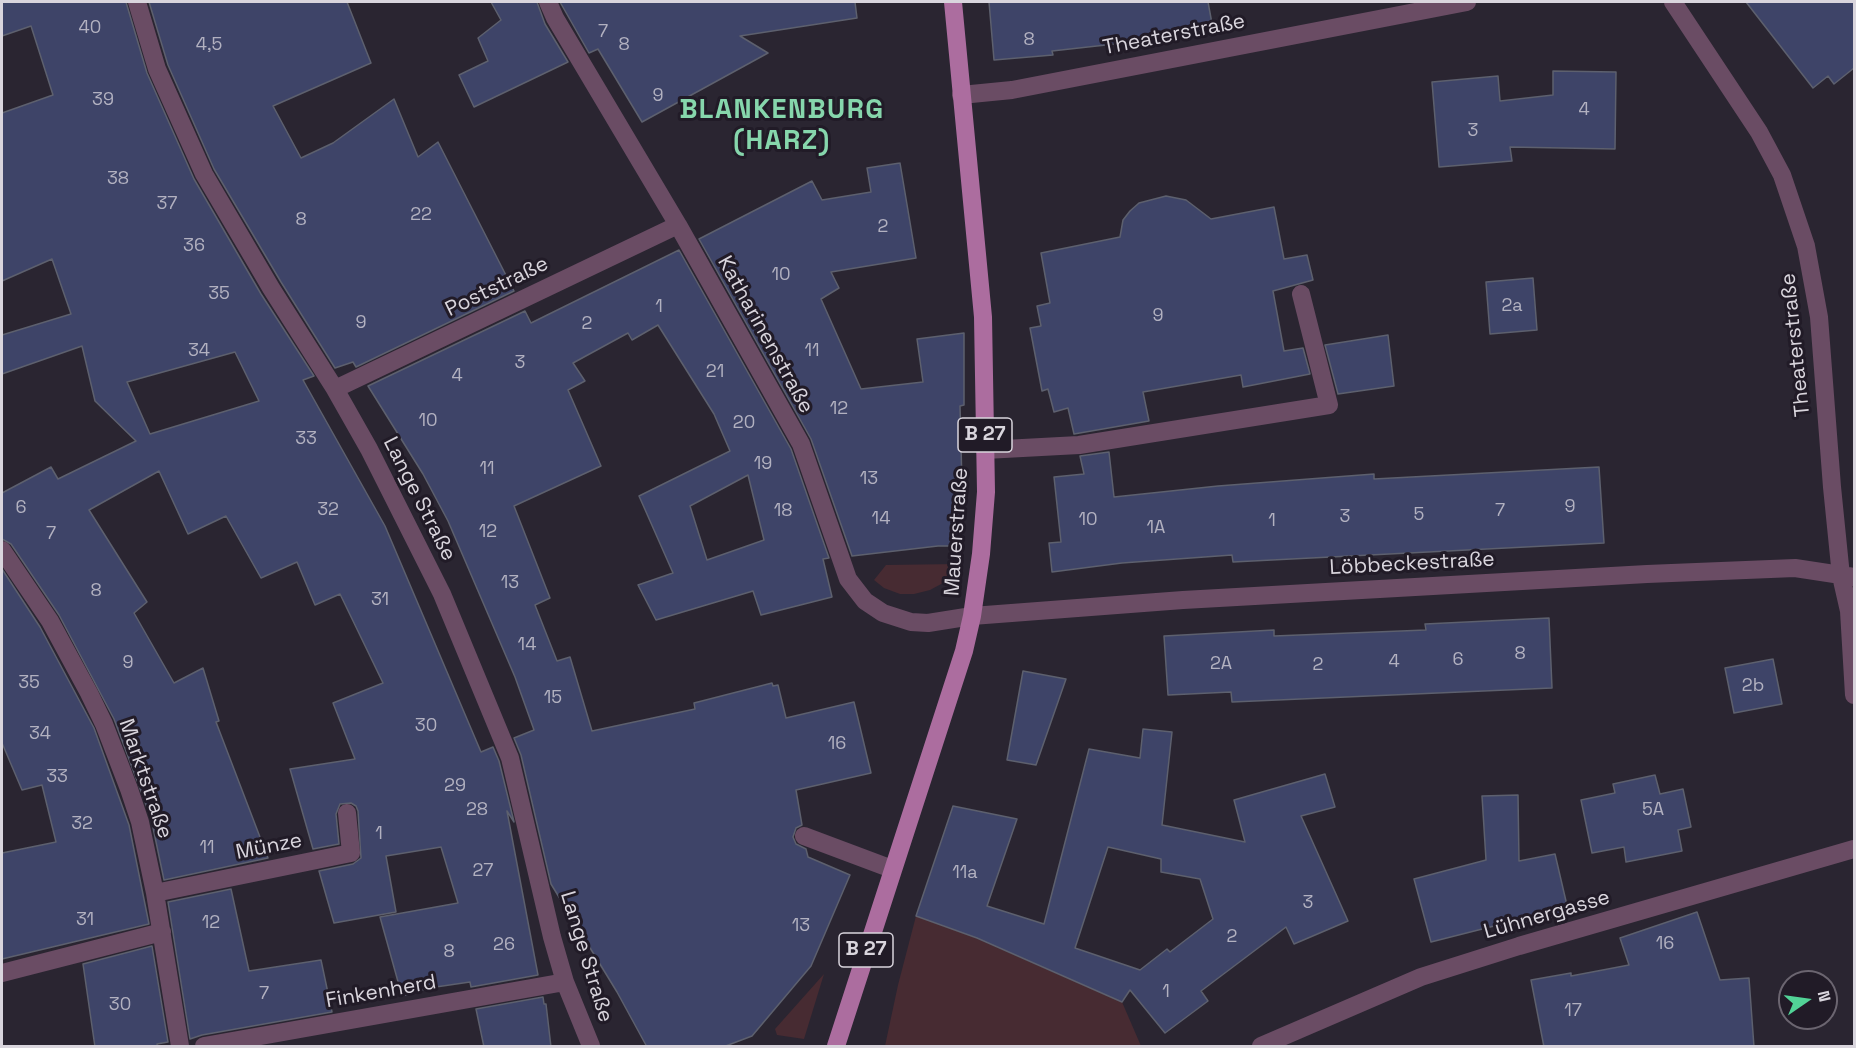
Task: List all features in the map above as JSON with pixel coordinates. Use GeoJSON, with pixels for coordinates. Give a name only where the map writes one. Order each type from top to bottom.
{"type":"FeatureCollection","features":[{"type":"Feature","properties":{"kind":"main road","name":"Mauerstraße"},"geometry":{"type":"LineString","coordinates":[[836,1047],[964,651],[972,615],[984,525],[984,340],[981,281],[960,95],[953,2]]}},
{"type":"Feature","properties":{"kind":"street","name":"Lange Straße"},"geometry":{"type":"LineString","coordinates":[[137,2],[157,69],[204,174],[369,448],[442,594],[510,758],[552,937],[565,982],[591,1047]]}},
{"type":"Feature","properties":{"kind":"street","name":"Katharinenstraße"},"geometry":{"type":"LineString","coordinates":[[548,2],[619,128],[678,225],[801,444],[848,579],[865,601],[883,613],[911,622],[928,623],[972,615]]}},
{"type":"Feature","properties":{"kind":"street","name":"Theaterstraße"},"geometry":{"type":"LineString","coordinates":[[960,95],[1012,90],[1408,7],[1467,2]]}},
{"type":"Feature","properties":{"kind":"street","name":"Theaterstraße"},"geometry":{"type":"LineString","coordinates":[[1673,2],[1759,132],[1777,166],[1796,212],[1806,246],[1819,317],[1848,576],[1854,695]]}},
{"type":"Feature","properties":{"kind":"street","name":"Poststraße"},"geometry":{"type":"LineString","coordinates":[[335,389],[678,225]]}},
{"type":"Feature","properties":{"kind":"street"},"geometry":{"type":"LineString","coordinates":[[985,450],[1079,445],[1329,405],[1301,294]]}},
{"type":"Feature","properties":{"kind":"street","name":"Marktstraße"},"geometry":{"type":"LineString","coordinates":[[2,550],[50,621],[104,724],[140,822],[162,932],[180,1047]]}},
{"type":"Feature","properties":{"kind":"street","name":"Löbbeckestraße"},"geometry":{"type":"LineString","coordinates":[[972,615],[1647,574],[1795,568],[1848,576]]}},
{"type":"Feature","properties":{"kind":"street","name":"Münze"},"geometry":{"type":"LineString","coordinates":[[155,893],[351,853],[347,813]]}},
{"type":"Feature","properties":{"kind":"street"},"geometry":{"type":"LineString","coordinates":[[804,836],[892,869]]}},
{"type":"Feature","properties":{"kind":"street","name":"Lühnergasse"},"geometry":{"type":"LineString","coordinates":[[1261,1047],[1421,977],[1519,946],[1854,849]]}},
{"type":"Feature","properties":{"kind":"street"},"geometry":{"type":"LineString","coordinates":[[2,973],[162,932]]}},
{"type":"Feature","properties":{"kind":"street","name":"Finkenherd"},"geometry":{"type":"LineString","coordinates":[[204,1047],[565,982]]}},
{"type":"Feature","properties":{"kind":"shaded area"},"geometry":{"type":"Polygon","coordinates":[[[958,564],[943,583],[930,590],[914,594],[900,594],[884,588],[874,580],[886,565],[958,564]]]}},
{"type":"Feature","properties":{"kind":"shaded area"},"geometry":{"type":"Polygon","coordinates":[[[916,916],[971,936],[1122,1002],[1141,1046],[885,1046],[916,916]]]}},
{"type":"Feature","properties":{"kind":"shaded area"},"geometry":{"type":"Polygon","coordinates":[[[824,974],[804,1039],[777,1035],[775,1029],[824,974]]]}},
{"type":"Feature","properties":{"kind":"building"},"geometry":{"type":"Polygon","coordinates":[[[2,2],[126,2],[147,73],[194,179],[261,294],[314,376],[303,380],[385,526],[481,752],[493,747],[499,761],[514,822],[507,811],[538,975],[471,987],[470,982],[429,988],[402,996],[380,917],[458,903],[441,847],[386,856],[396,912],[334,923],[319,871],[353,864],[361,858],[358,811],[351,803],[340,804],[336,814],[339,844],[313,849],[290,769],[355,759],[333,703],[383,683],[340,594],[315,605],[297,562],[261,578],[226,516],[188,534],[159,471],[89,510],[147,602],[134,613],[174,683],[203,668],[219,721],[216,722],[268,858],[164,880],[151,818],[114,719],[59,615],[11,544],[2,539],[2,493],[51,467],[58,479],[136,441],[95,401],[82,346],[2,374],[2,335],[71,314],[52,259],[2,281],[2,113],[53,95],[31,26],[2,36],[2,2]],[[235,352],[127,382],[150,434],[259,401],[235,352]]]}},
{"type":"Feature","properties":{"kind":"building"},"geometry":{"type":"Polygon","coordinates":[[[149,2],[347,2],[371,63],[273,106],[301,158],[333,143],[394,99],[418,157],[438,142],[514,291],[356,367],[353,362],[335,368],[214,169],[168,65],[149,2]]]}},
{"type":"Feature","properties":{"kind":"building"},"geometry":{"type":"Polygon","coordinates":[[[491,2],[537,2],[545,24],[568,62],[474,107],[459,75],[488,61],[478,38],[501,20],[491,2]]]}},
{"type":"Feature","properties":{"kind":"building"},"geometry":{"type":"Polygon","coordinates":[[[560,2],[855,2],[857,18],[740,36],[768,53],[642,122],[598,49],[589,53],[560,2]]]}},
{"type":"Feature","properties":{"kind":"building"},"geometry":{"type":"Polygon","coordinates":[[[989,2],[1208,2],[1213,29],[1133,42],[1052,51],[1053,55],[994,60],[989,2]]]}},
{"type":"Feature","properties":{"kind":"building"},"geometry":{"type":"Polygon","coordinates":[[[1746,2],[1854,2],[1854,68],[1834,84],[1828,76],[1813,88],[1746,2]]]}},
{"type":"Feature","properties":{"kind":"building"},"geometry":{"type":"Polygon","coordinates":[[[1553,71],[1616,72],[1615,149],[1510,147],[1512,161],[1439,167],[1432,82],[1498,76],[1500,101],[1553,95],[1553,71]]]}},
{"type":"Feature","properties":{"kind":"building"},"geometry":{"type":"Polygon","coordinates":[[[900,163],[916,258],[831,272],[839,288],[821,299],[861,389],[923,382],[917,339],[964,333],[964,405],[960,406],[962,485],[960,546],[938,546],[852,556],[811,439],[699,239],[812,181],[822,200],[871,192],[867,168],[900,163]]]}},
{"type":"Feature","properties":{"kind":"building"},"geometry":{"type":"Polygon","coordinates":[[[1166,196],[1186,200],[1211,219],[1274,207],[1284,259],[1307,255],[1313,280],[1273,291],[1284,351],[1303,348],[1310,374],[1243,387],[1241,375],[1143,392],[1149,421],[1074,434],[1068,408],[1054,412],[1048,389],[1042,391],[1030,328],[1041,326],[1037,306],[1050,303],[1041,253],[1120,237],[1123,220],[1130,211],[1139,203],[1166,196]]]}},
{"type":"Feature","properties":{"kind":"building"},"geometry":{"type":"Polygon","coordinates":[[[679,250],[791,449],[829,558],[823,559],[832,597],[761,615],[753,591],[656,620],[638,585],[673,573],[639,496],[730,451],[714,414],[658,325],[632,340],[628,333],[573,363],[585,381],[568,390],[601,466],[514,506],[550,598],[535,605],[557,661],[570,657],[592,731],[695,709],[694,703],[772,683],[773,686],[778,685],[786,718],[854,702],[871,773],[796,790],[802,825],[796,828],[793,837],[796,844],[806,849],[808,857],[850,875],[811,966],[752,1036],[723,1047],[647,1047],[617,992],[551,884],[521,755],[514,738],[534,730],[515,677],[448,521],[423,474],[368,386],[525,311],[531,323],[679,250]],[[748,475],[690,506],[707,560],[764,540],[748,475]]]}},
{"type":"Feature","properties":{"kind":"building"},"geometry":{"type":"Polygon","coordinates":[[[1533,278],[1537,330],[1490,334],[1486,282],[1533,278]]]}},
{"type":"Feature","properties":{"kind":"building"},"geometry":{"type":"Polygon","coordinates":[[[1388,335],[1394,386],[1338,394],[1325,345],[1388,335]]]}},
{"type":"Feature","properties":{"kind":"building"},"geometry":{"type":"Polygon","coordinates":[[[1109,452],[1114,497],[1374,474],[1374,479],[1599,467],[1604,543],[1233,562],[1232,555],[1122,563],[1052,572],[1049,543],[1061,542],[1054,477],[1084,474],[1080,456],[1109,452]]]}},
{"type":"Feature","properties":{"kind":"building"},"geometry":{"type":"Polygon","coordinates":[[[2,569],[40,627],[94,728],[129,825],[149,924],[2,959],[2,853],[56,842],[42,785],[22,790],[2,743],[2,569]]]}},
{"type":"Feature","properties":{"kind":"building"},"geometry":{"type":"Polygon","coordinates":[[[1549,618],[1552,688],[1232,702],[1231,692],[1168,695],[1164,636],[1274,630],[1274,636],[1426,630],[1425,624],[1549,618]]]}},
{"type":"Feature","properties":{"kind":"building"},"geometry":{"type":"Polygon","coordinates":[[[1773,659],[1782,704],[1734,713],[1725,668],[1773,659]]]}},
{"type":"Feature","properties":{"kind":"building"},"geometry":{"type":"Polygon","coordinates":[[[1023,671],[1066,679],[1036,765],[1007,760],[1023,671]]]}},
{"type":"Feature","properties":{"kind":"building"},"geometry":{"type":"Polygon","coordinates":[[[1143,729],[1172,732],[1162,825],[1245,842],[1234,800],[1325,774],[1335,807],[1301,816],[1348,921],[1294,944],[1286,927],[1201,991],[1208,1001],[1165,1033],[1130,990],[1122,1002],[977,938],[916,916],[953,806],[1017,819],[987,906],[1044,924],[1089,749],[1140,758],[1143,729]],[[1108,847],[1075,948],[1140,970],[1167,949],[1170,952],[1213,919],[1200,879],[1161,872],[1161,859],[1108,847]]]}},
{"type":"Feature","properties":{"kind":"building"},"geometry":{"type":"Polygon","coordinates":[[[1655,775],[1660,794],[1683,789],[1691,827],[1678,830],[1682,851],[1626,862],[1624,847],[1592,853],[1581,800],[1615,793],[1613,784],[1655,775]]]}},
{"type":"Feature","properties":{"kind":"building"},"geometry":{"type":"Polygon","coordinates":[[[1518,795],[1519,861],[1555,854],[1569,914],[1499,928],[1498,925],[1431,942],[1414,879],[1486,860],[1482,796],[1518,795]]]}},
{"type":"Feature","properties":{"kind":"building"},"geometry":{"type":"Polygon","coordinates":[[[231,889],[249,971],[321,960],[332,1012],[190,1039],[168,902],[231,889]]]}},
{"type":"Feature","properties":{"kind":"building"},"geometry":{"type":"Polygon","coordinates":[[[1697,912],[1720,980],[1749,978],[1754,1047],[1544,1047],[1531,980],[1571,973],[1571,976],[1629,965],[1620,938],[1697,912]]]}},
{"type":"Feature","properties":{"kind":"building"},"geometry":{"type":"Polygon","coordinates":[[[152,946],[168,1042],[157,1044],[158,1047],[95,1047],[83,964],[152,946]]]}},
{"type":"Feature","properties":{"kind":"building"},"geometry":{"type":"Polygon","coordinates":[[[543,997],[544,1004],[546,1004],[551,1047],[484,1047],[476,1009],[543,997]]]}},
{"type":"Feature","properties":{"kind":"district","name":"BLANKENBURG (HARZ)"},"geometry":{"type":"Point","coordinates":[782,126]}}]}
